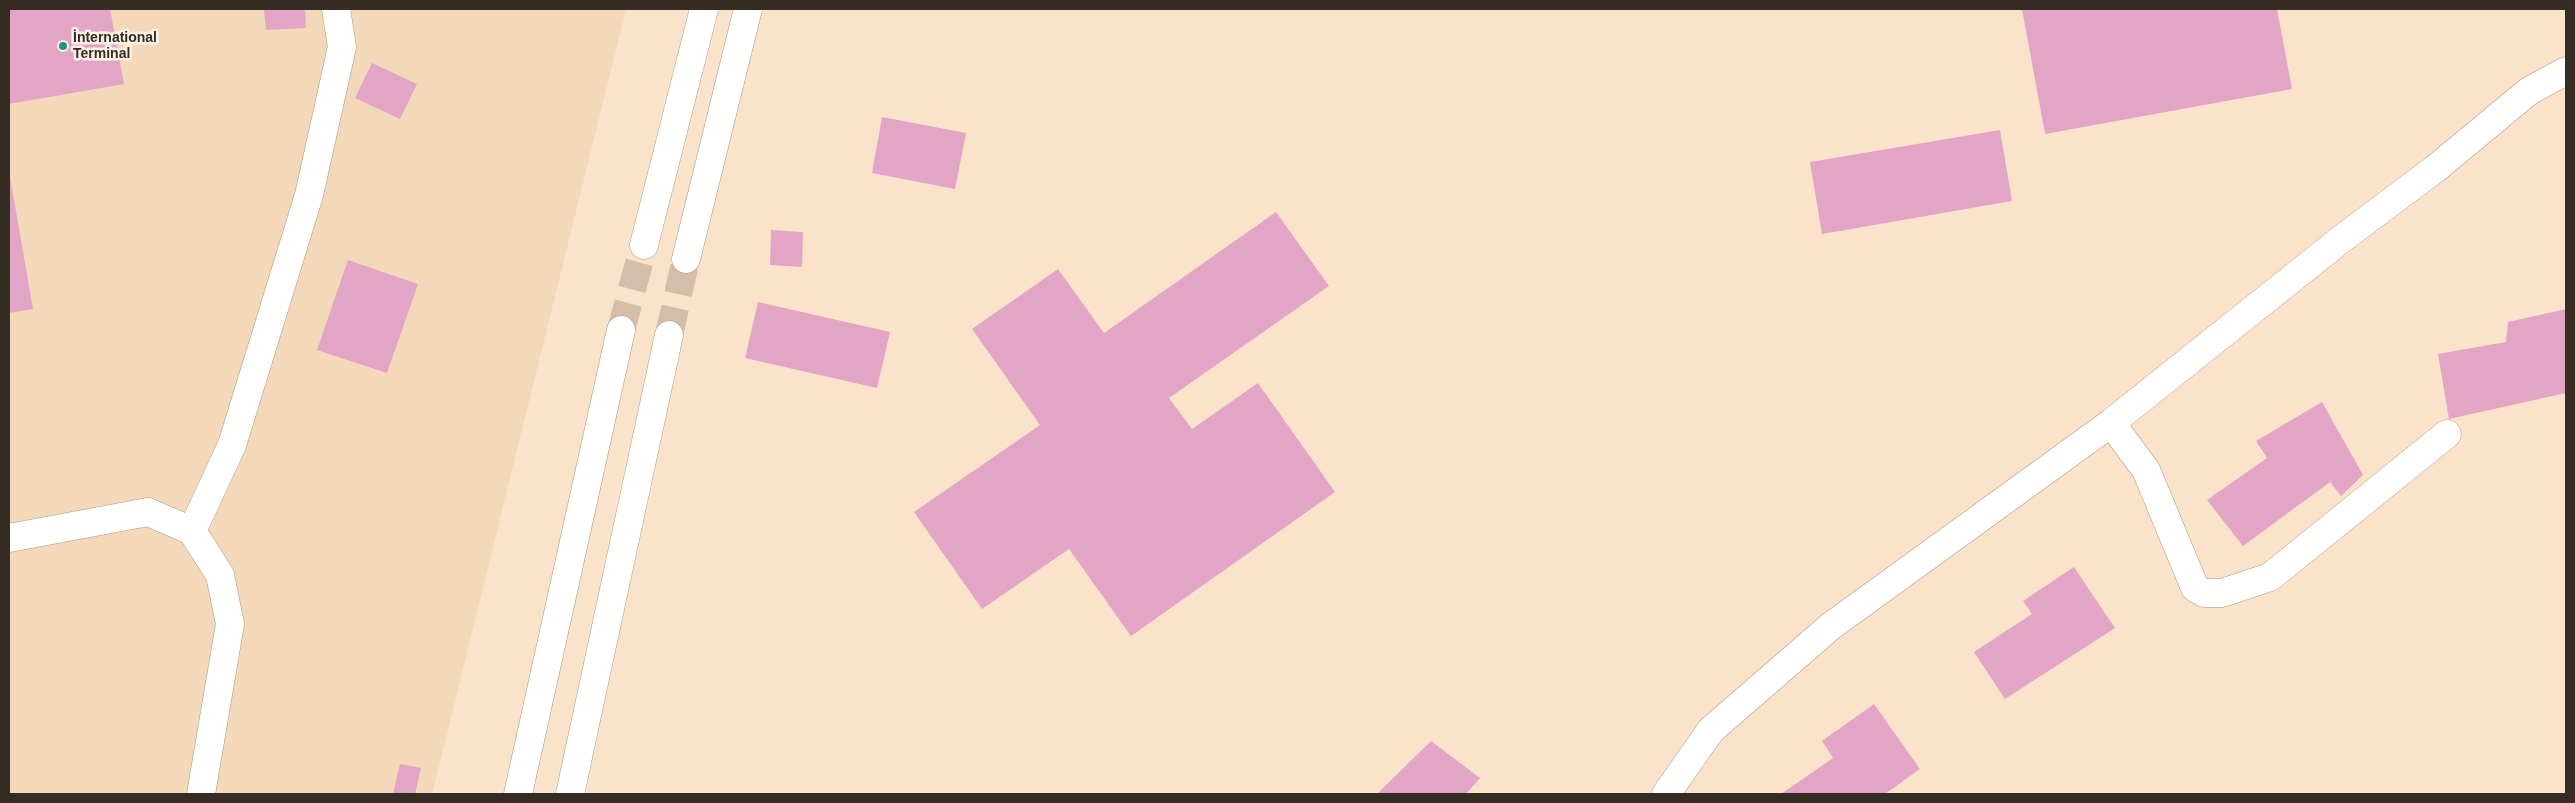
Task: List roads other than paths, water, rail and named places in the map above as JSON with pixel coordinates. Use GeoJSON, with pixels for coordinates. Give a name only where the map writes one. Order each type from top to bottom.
{"type":"FeatureCollection","features":[{"type":"Feature","properties":{"kind":"street"},"geometry":{"type":"LineString","coordinates":[[192,531],[232,445],[309,195],[342,46],[336,9]]}},
{"type":"Feature","properties":{"kind":"street"},"geometry":{"type":"LineString","coordinates":[[644,245],[704,9]]}},
{"type":"Feature","properties":{"kind":"street"},"geometry":{"type":"LineString","coordinates":[[686,259],[748,9]]}},
{"type":"Feature","properties":{"kind":"street"},"geometry":{"type":"LineString","coordinates":[[1666,794],[1711,730],[1831,626],[2111,423],[2339,241],[2435,169],[2529,91],[2566,70]]}},
{"type":"Feature","properties":{"kind":"street"},"geometry":{"type":"LineString","coordinates":[[518,794],[621,330]]}},
{"type":"Feature","properties":{"kind":"street"},"geometry":{"type":"LineString","coordinates":[[570,794],[669,335]]}},
{"type":"Feature","properties":{"kind":"street"},"geometry":{"type":"LineString","coordinates":[[2111,423],[2146,470],[2194,588],[2204,593],[2222,593],[2270,577],[2447,434]]}},
{"type":"Feature","properties":{"kind":"street"},"geometry":{"type":"LineString","coordinates":[[9,538],[148,512],[192,531],[220,575],[230,624],[201,794]]}},
{"type":"Feature","properties":{"kind":"tunnel"},"geometry":{"type":"LineString","coordinates":[[621,330],[644,245]]}},
{"type":"Feature","properties":{"kind":"tunnel"},"geometry":{"type":"LineString","coordinates":[[669,335],[686,259]]}},
{"type":"Feature","properties":{"kind":"place","name":"İnternational Terminal"},"geometry":{"type":"Point","coordinates":[63,46]}}]}
